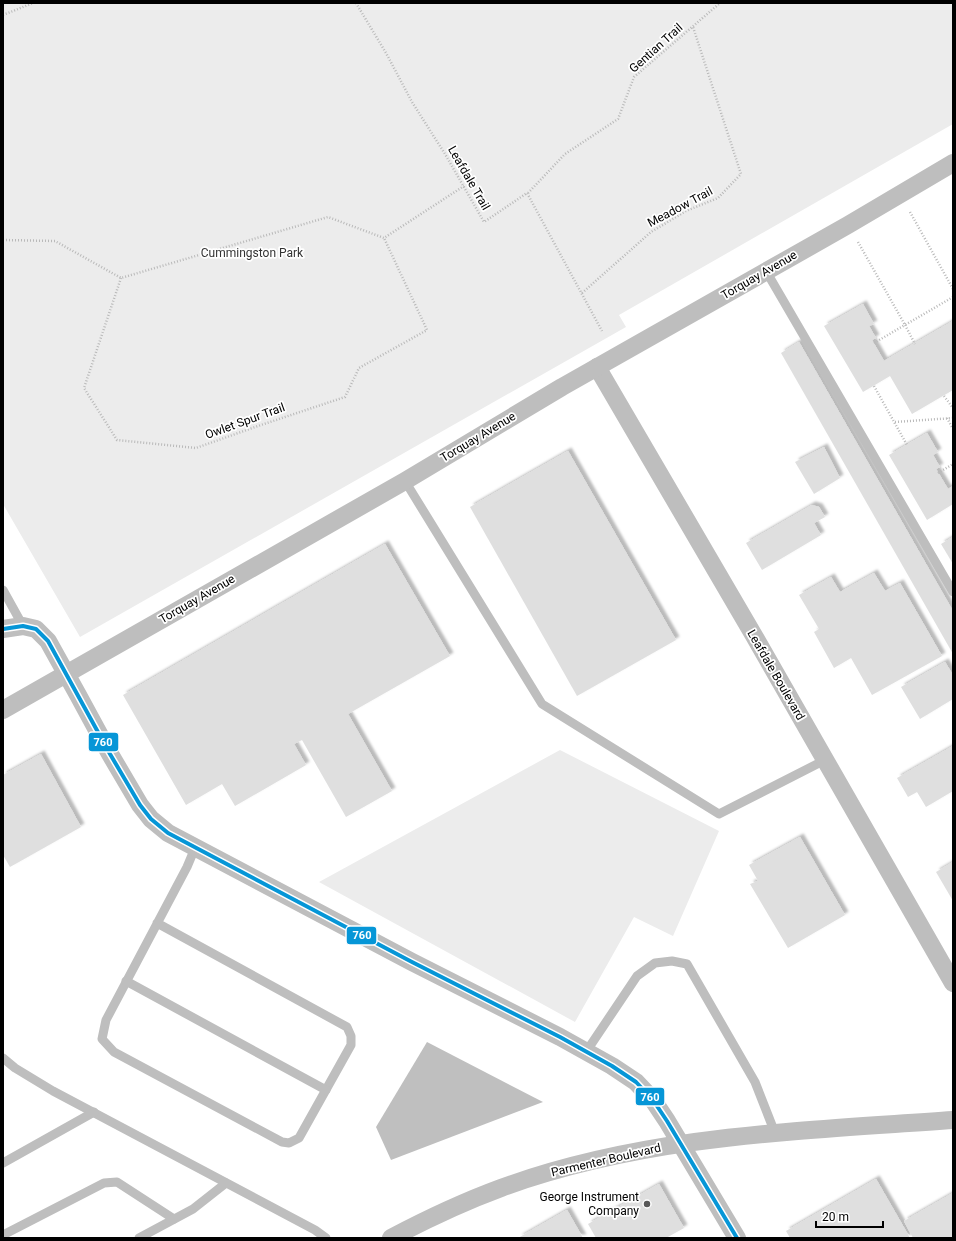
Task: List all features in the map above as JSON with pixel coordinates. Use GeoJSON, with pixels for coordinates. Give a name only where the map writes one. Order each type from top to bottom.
{"type":"FeatureCollection","features":[{"type":"Feature","properties":{"kind":"street","name":"Torquay Avenue"},"geometry":{"type":"LineString","coordinates":[[3,710],[405,481],[597,367],[848,225],[953,163]]}},
{"type":"Feature","properties":{"kind":"street","name":"Leafdale Boulevard"},"geometry":{"type":"LineString","coordinates":[[597,367],[953,983]]}},
{"type":"Feature","properties":{"kind":"street"},"geometry":{"type":"LineString","coordinates":[[3,629],[23,626],[36,629],[48,641],[110,754],[140,805],[151,819],[168,833],[412,962],[560,1037],[612,1066],[636,1082],[654,1100],[737,1238]]}},
{"type":"Feature","properties":{"kind":"street","name":"Parmenter Boulevard"},"geometry":{"type":"LineString","coordinates":[[391,1238],[464,1202],[508,1185],[578,1164],[619,1155],[681,1144],[741,1136],[953,1120]]}},
{"type":"Feature","properties":{"kind":"lane"},"geometry":{"type":"LineString","coordinates":[[766,271],[953,592]]}},
{"type":"Feature","properties":{"kind":"lane"},"geometry":{"type":"LineString","coordinates":[[405,481],[542,704],[719,814],[825,760]]}},
{"type":"Feature","properties":{"kind":"lane"},"geometry":{"type":"LineString","coordinates":[[3,590],[23,626]]}},
{"type":"Feature","properties":{"kind":"lane"},"geometry":{"type":"LineString","coordinates":[[157,923],[347,1027],[351,1036],[351,1045],[299,1138],[289,1143],[282,1142],[114,1052],[102,1039],[106,1020],[126,981],[157,923],[187,867],[195,848]]}},
{"type":"Feature","properties":{"kind":"lane"},"geometry":{"type":"LineString","coordinates":[[586,1052],[637,976],[655,963],[672,961],[687,964],[754,1082],[775,1133]]}},
{"type":"Feature","properties":{"kind":"lane"},"geometry":{"type":"LineString","coordinates":[[126,981],[326,1090]]}},
{"type":"Feature","properties":{"kind":"lane"},"geometry":{"type":"LineString","coordinates":[[3,1058],[15,1068],[315,1230],[326,1238]]}},
{"type":"Feature","properties":{"kind":"lane"},"geometry":{"type":"LineString","coordinates":[[3,1163],[94,1112]]}},
{"type":"Feature","properties":{"kind":"lane"},"geometry":{"type":"LineString","coordinates":[[3,1235],[104,1183],[117,1182],[174,1219]]}},
{"type":"Feature","properties":{"kind":"lane"},"geometry":{"type":"LineString","coordinates":[[139,1238],[193,1209],[226,1183]]}},
{"type":"Feature","properties":{"kind":"path"},"geometry":{"type":"LineString","coordinates":[[3,15],[33,3]]}},
{"type":"Feature","properties":{"kind":"path","name":"Leafdale Trail"},"geometry":{"type":"LineString","coordinates":[[356,3],[386,53],[412,102],[464,186],[484,222],[527,193]]}},
{"type":"Feature","properties":{"kind":"path","name":"Gentian Trail"},"geometry":{"type":"LineString","coordinates":[[527,193],[565,154],[618,119],[634,78],[720,3]]}},
{"type":"Feature","properties":{"kind":"path","name":"Meadow Trail"},"geometry":{"type":"LineString","coordinates":[[582,293],[651,232],[686,211],[718,198],[741,174],[693,27]]}},
{"type":"Feature","properties":{"kind":"path"},"geometry":{"type":"LineString","coordinates":[[3,240],[55,241],[121,278],[328,217],[384,238],[464,186]]}},
{"type":"Feature","properties":{"kind":"path"},"geometry":{"type":"LineString","coordinates":[[527,193],[602,331]]}},
{"type":"Feature","properties":{"kind":"path"},"geometry":{"type":"LineString","coordinates":[[900,195],[953,288]]}},
{"type":"Feature","properties":{"kind":"path"},"geometry":{"type":"LineString","coordinates":[[848,225],[915,344]]}},
{"type":"Feature","properties":{"kind":"path","name":"Owlet Spur Trail"},"geometry":{"type":"LineString","coordinates":[[121,278],[84,388],[117,440],[196,448],[345,397],[359,368],[427,330],[384,238]]}},
{"type":"Feature","properties":{"kind":"path"},"geometry":{"type":"LineString","coordinates":[[874,344],[953,296]]}},
{"type":"Feature","properties":{"kind":"path"},"geometry":{"type":"LineString","coordinates":[[874,386],[907,445]]}},
{"type":"Feature","properties":{"kind":"path"},"geometry":{"type":"LineString","coordinates":[[944,396],[953,408]]}},
{"type":"Feature","properties":{"kind":"path"},"geometry":{"type":"LineString","coordinates":[[947,418],[953,429]]}},
{"type":"Feature","properties":{"kind":"path"},"geometry":{"type":"LineString","coordinates":[[895,422],[953,418]]}},
{"type":"Feature","properties":{"kind":"path"},"geometry":{"type":"LineString","coordinates":[[938,473],[953,464]]}},
{"type":"Feature","properties":{"kind":"green space","name":"Cummingston Park"},"geometry":{"type":"Polygon","coordinates":[[[3,3],[953,3],[953,124],[619,315],[626,327],[80,637],[3,504],[3,3]]]}},
{"type":"Feature","properties":{"kind":"green space"},"geometry":{"type":"Polygon","coordinates":[[[560,750],[719,831],[673,936],[634,917],[575,1022],[319,882],[560,750]]]}},
{"type":"Feature","properties":{"kind":"shaded area"},"geometry":{"type":"Polygon","coordinates":[[[427,1042],[543,1102],[391,1160],[376,1127],[427,1042]]]}},
{"type":"Feature","properties":{"kind":"building"},"geometry":{"type":"Polygon","coordinates":[[[863,304],[874,324],[869,326],[876,338],[872,340],[884,361],[953,321],[953,390],[912,414],[890,376],[863,392],[824,326],[863,304]]]}},
{"type":"Feature","properties":{"kind":"building"},"geometry":{"type":"Polygon","coordinates":[[[799,342],[953,611],[953,654],[781,353],[799,342]]]}},
{"type":"Feature","properties":{"kind":"building"},"geometry":{"type":"Polygon","coordinates":[[[927,433],[938,452],[933,455],[940,467],[936,469],[948,489],[953,486],[953,504],[927,520],[889,455],[927,433]]]}},
{"type":"Feature","properties":{"kind":"building"},"geometry":{"type":"Polygon","coordinates":[[[824,447],[840,478],[814,494],[795,462],[824,447]]]}},
{"type":"Feature","properties":{"kind":"building"},"geometry":{"type":"Polygon","coordinates":[[[568,451],[676,640],[577,696],[470,507],[568,451]]]}},
{"type":"Feature","properties":{"kind":"building"},"geometry":{"type":"Polygon","coordinates":[[[812,505],[819,507],[825,517],[814,523],[821,535],[762,570],[746,543],[812,505]]]}},
{"type":"Feature","properties":{"kind":"building"},"geometry":{"type":"Polygon","coordinates":[[[953,537],[953,564],[941,544],[953,537]]]}},
{"type":"Feature","properties":{"kind":"building"},"geometry":{"type":"Polygon","coordinates":[[[385,544],[450,656],[348,714],[392,791],[346,817],[302,740],[294,744],[306,765],[235,806],[222,784],[186,805],[123,695],[385,544]]]}},
{"type":"Feature","properties":{"kind":"building"},"geometry":{"type":"Polygon","coordinates":[[[874,573],[885,591],[900,583],[942,656],[872,695],[851,658],[834,668],[814,632],[819,629],[799,595],[831,577],[840,592],[874,573]]]}},
{"type":"Feature","properties":{"kind":"building"},"geometry":{"type":"Polygon","coordinates":[[[945,662],[953,675],[953,699],[920,719],[901,687],[945,662]]]}},
{"type":"Feature","properties":{"kind":"building"},"geometry":{"type":"Polygon","coordinates":[[[953,746],[953,791],[926,807],[917,792],[908,797],[897,778],[953,746]]]}},
{"type":"Feature","properties":{"kind":"building"},"geometry":{"type":"Polygon","coordinates":[[[41,754],[81,827],[10,867],[3,855],[3,775],[41,754]]]}},
{"type":"Feature","properties":{"kind":"building"},"geometry":{"type":"Polygon","coordinates":[[[800,837],[845,915],[788,948],[750,884],[758,881],[749,865],[800,837]]]}},
{"type":"Feature","properties":{"kind":"building"},"geometry":{"type":"Polygon","coordinates":[[[953,862],[953,901],[936,872],[953,862]]]}},
{"type":"Feature","properties":{"kind":"building"},"geometry":{"type":"Polygon","coordinates":[[[876,1179],[910,1238],[790,1238],[786,1231],[876,1179]]]}},
{"type":"Feature","properties":{"kind":"building","name":"George Instrument Company"},"geometry":{"type":"Polygon","coordinates":[[[659,1184],[684,1228],[666,1238],[596,1238],[588,1224],[659,1184]]]}},
{"type":"Feature","properties":{"kind":"building"},"geometry":{"type":"Polygon","coordinates":[[[953,1193],[953,1238],[913,1238],[904,1221],[953,1193]]]}},
{"type":"Feature","properties":{"kind":"building"},"geometry":{"type":"Polygon","coordinates":[[[567,1210],[583,1238],[518,1238],[567,1210]]]}},
{"type":"Feature","properties":{"kind":"transit line","name":"760"},"geometry":{"type":"LineString","coordinates":[[3,629],[23,626],[36,629],[48,641],[110,754],[140,805],[151,819],[168,833],[412,962],[560,1037],[612,1066],[636,1082],[653,1100],[667,1121],[737,1238]]}},
{"type":"Feature","properties":{"kind":"place","name":"George Instrument Company"},"geometry":{"type":"Point","coordinates":[647,1204]}}]}
